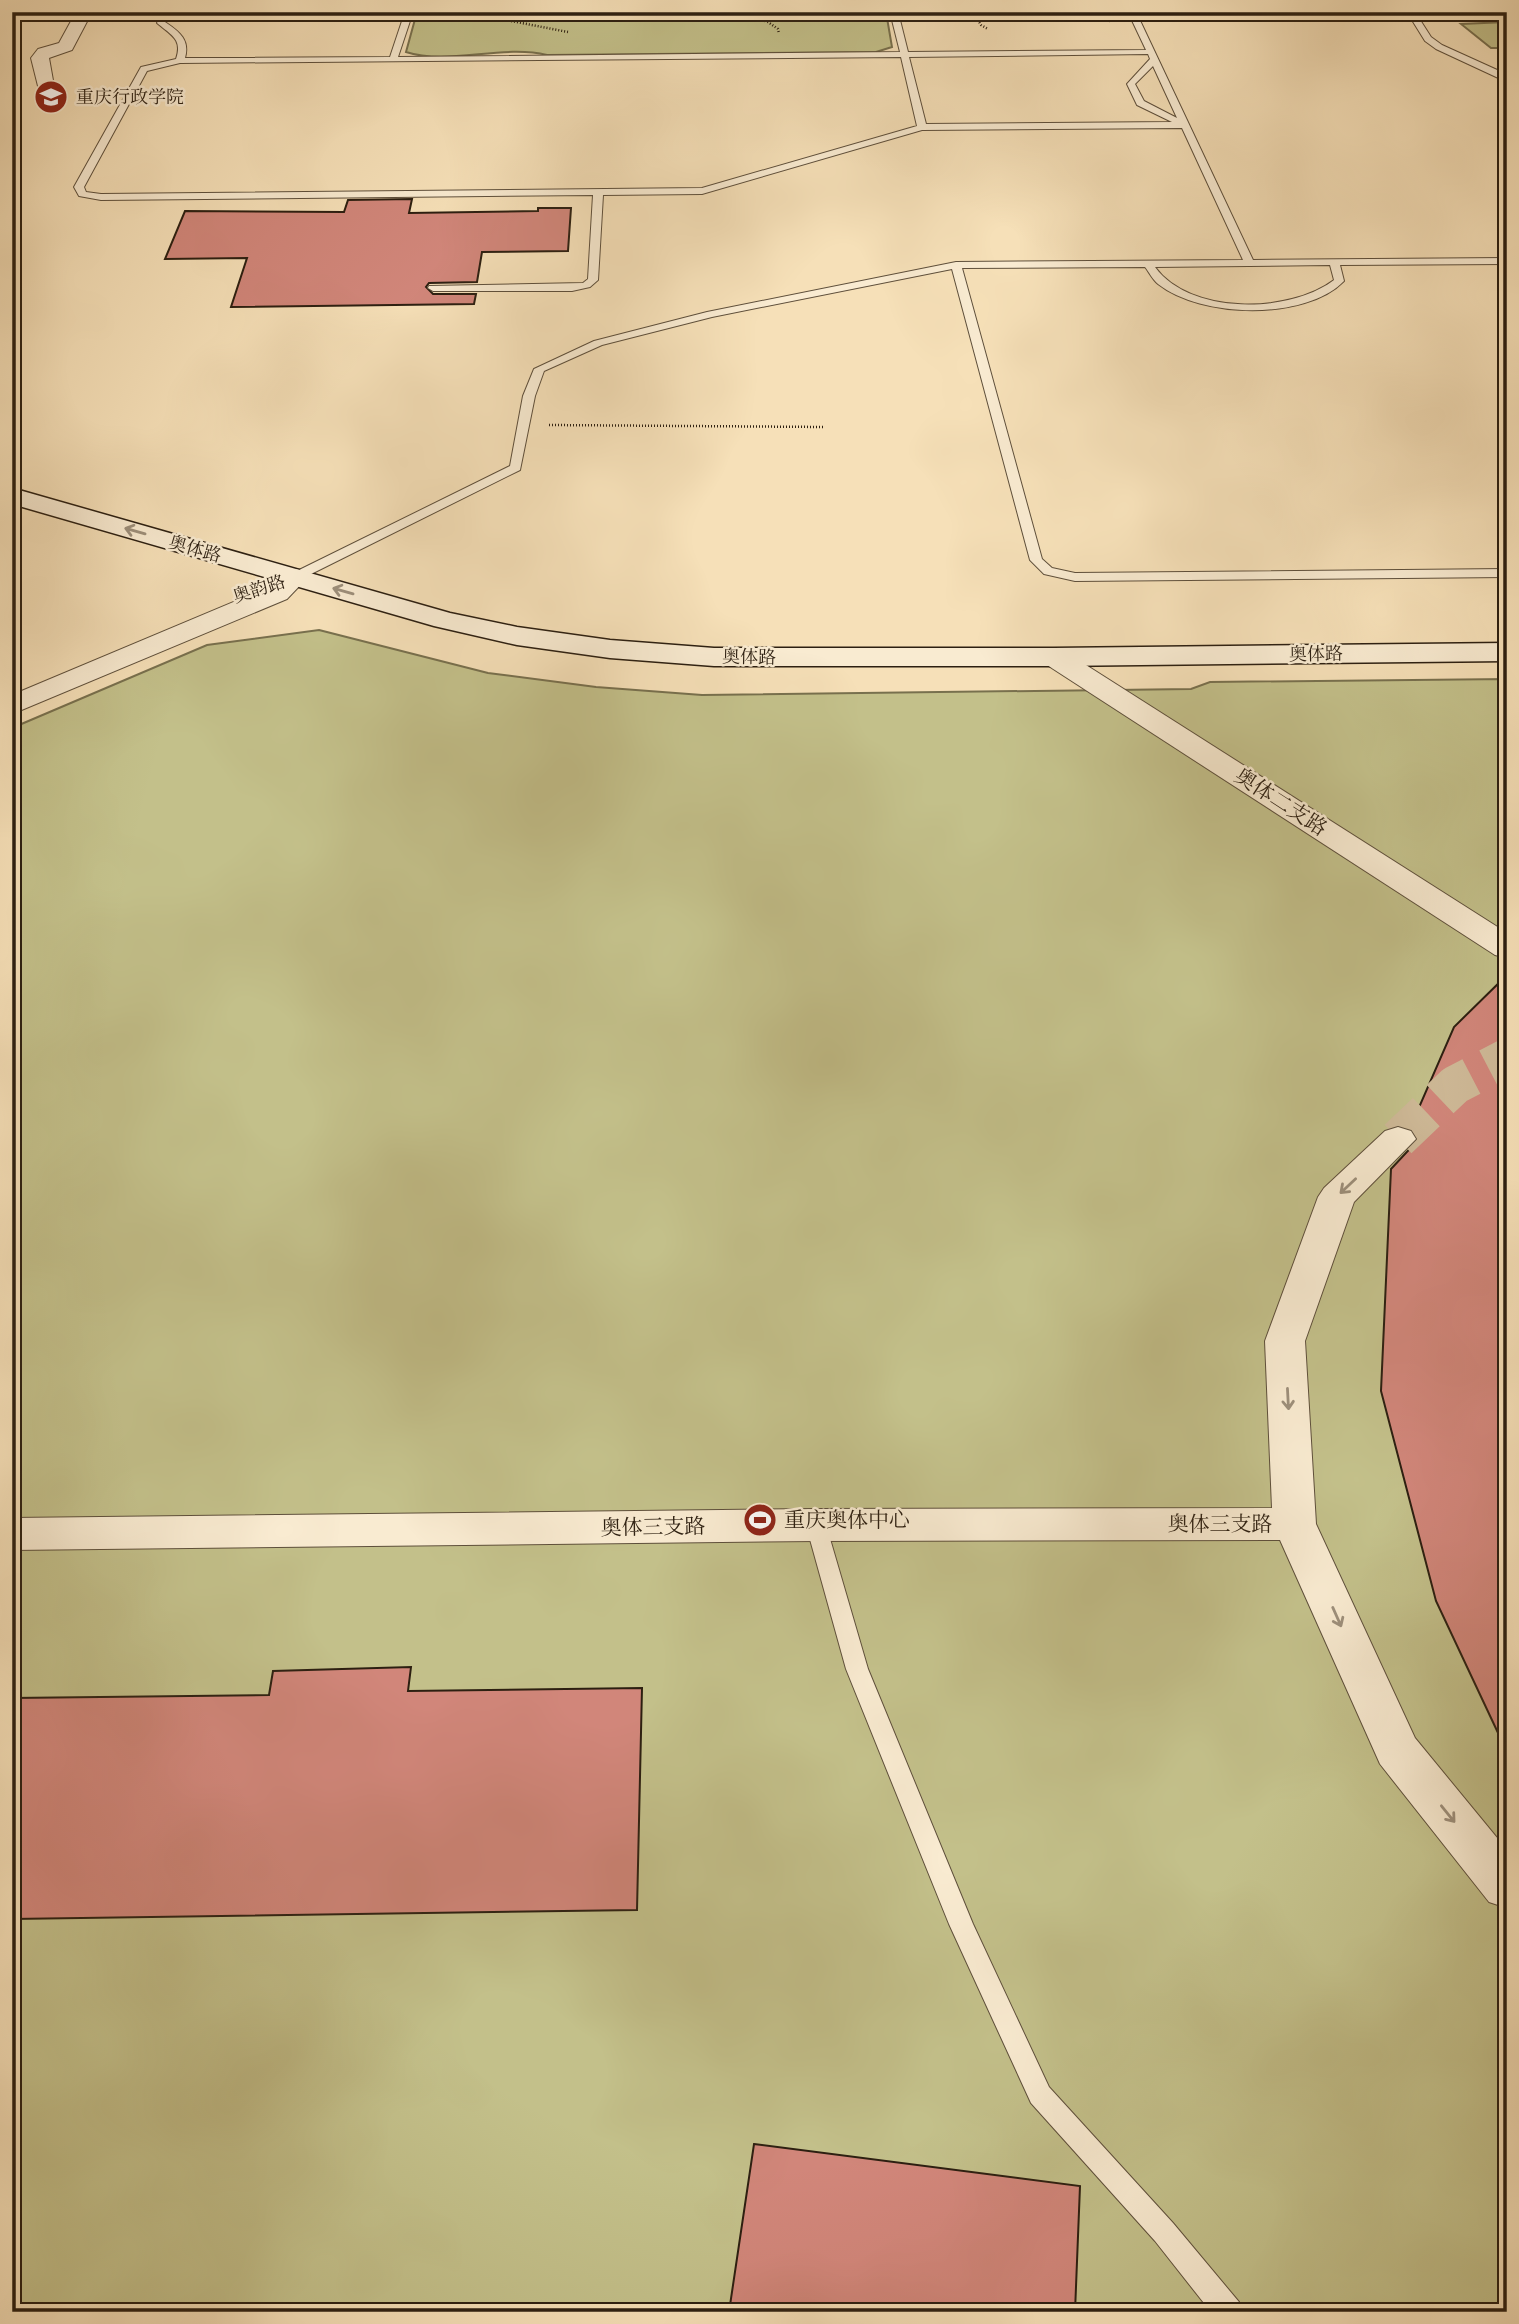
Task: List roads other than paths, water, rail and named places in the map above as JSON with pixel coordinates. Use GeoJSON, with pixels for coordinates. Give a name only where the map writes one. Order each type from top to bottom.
{"type":"FeatureCollection","features":[{"type":"Feature","properties":{"kind":"main road","name":"奥体路"},"geometry":{"type":"LineString","coordinates":[[12,496],[430,636],[503,651],[605,664],[825,674],[1507,668]]}},
{"type":"Feature","properties":{"kind":"main road","name":"奥体路"},"geometry":{"type":"LineString","coordinates":[[12,516],[276,586],[517,636],[610,649],[714,657],[1054,657],[1507,652]]}},
{"type":"Feature","properties":{"kind":"street"},"geometry":{"type":"LineString","coordinates":[[45,86],[40,58],[44,53],[66,46],[84,12]]}},
{"type":"Feature","properties":{"kind":"street","name":"奥韵路"},"geometry":{"type":"LineString","coordinates":[[12,687],[276,586]]}},
{"type":"Feature","properties":{"kind":"street","name":"奥韵路"},"geometry":{"type":"LineString","coordinates":[[12,705],[276,586]]}},
{"type":"Feature","properties":{"kind":"street","name":"奥体二支路"},"geometry":{"type":"LineString","coordinates":[[1054,657],[1507,948]]}},
{"type":"Feature","properties":{"kind":"street"},"geometry":{"type":"LineString","coordinates":[[1398,1139],[1337,1197],[1285,1341],[1294,1524],[1397,1750],[1507,1887]]}},
{"type":"Feature","properties":{"kind":"street","name":"奥体三支路"},"geometry":{"type":"LineString","coordinates":[[12,1534],[816,1525],[1294,1524]]}},
{"type":"Feature","properties":{"kind":"lane"},"geometry":{"type":"LineString","coordinates":[[166,12],[161,23],[183,41],[185,49],[180,61]]}},
{"type":"Feature","properties":{"kind":"lane"},"geometry":{"type":"LineString","coordinates":[[393,59],[409,12]]}},
{"type":"Feature","properties":{"kind":"lane"},"geometry":{"type":"LineString","coordinates":[[894,12],[922,127]]}},
{"type":"Feature","properties":{"kind":"lane"},"geometry":{"type":"LineString","coordinates":[[1132,12],[1249,262]]}},
{"type":"Feature","properties":{"kind":"lane"},"geometry":{"type":"LineString","coordinates":[[1410,12],[1428,39],[1507,80]]}},
{"type":"Feature","properties":{"kind":"lane"},"geometry":{"type":"LineString","coordinates":[[1152,56],[905,54],[180,61],[144,69],[79,187],[82,194],[115,197],[702,191],[922,127],[1185,125]]}},
{"type":"Feature","properties":{"kind":"lane"},"geometry":{"type":"LineString","coordinates":[[1152,56],[1131,84],[1140,103],[1185,125]]}},
{"type":"Feature","properties":{"kind":"lane"},"geometry":{"type":"LineString","coordinates":[[433,288],[572,288],[586,285],[593,280],[598,193]]}},
{"type":"Feature","properties":{"kind":"lane"},"geometry":{"type":"LineString","coordinates":[[276,586],[516,468],[539,369],[597,343],[711,314],[956,265],[1507,261]]}},
{"type":"Feature","properties":{"kind":"lane"},"geometry":{"type":"LineString","coordinates":[[1147,263],[1158,281],[1175,291],[1209,301],[1259,307],[1313,300],[1331,291],[1339,281],[1334,262]]}},
{"type":"Feature","properties":{"kind":"lane"},"geometry":{"type":"LineString","coordinates":[[956,265],[1036,560],[1048,571],[1075,577],[1507,573]]}},
{"type":"Feature","properties":{"kind":"lane"},"geometry":{"type":"LineString","coordinates":[[816,1525],[858,1669],[961,1924],[1040,2095],[1164,2232],[1229,2312]]}},
{"type":"Feature","properties":{"kind":"tunnel"},"geometry":{"type":"LineString","coordinates":[[1398,1139],[1455,1085],[1507,1058]]}},
{"type":"Feature","properties":{"kind":"place","name":"重庆行政学院"},"geometry":{"type":"Point","coordinates":[51,97]}},
{"type":"Feature","properties":{"kind":"place","name":"重庆奥体中心"},"geometry":{"type":"Point","coordinates":[760,1520]}}]}
